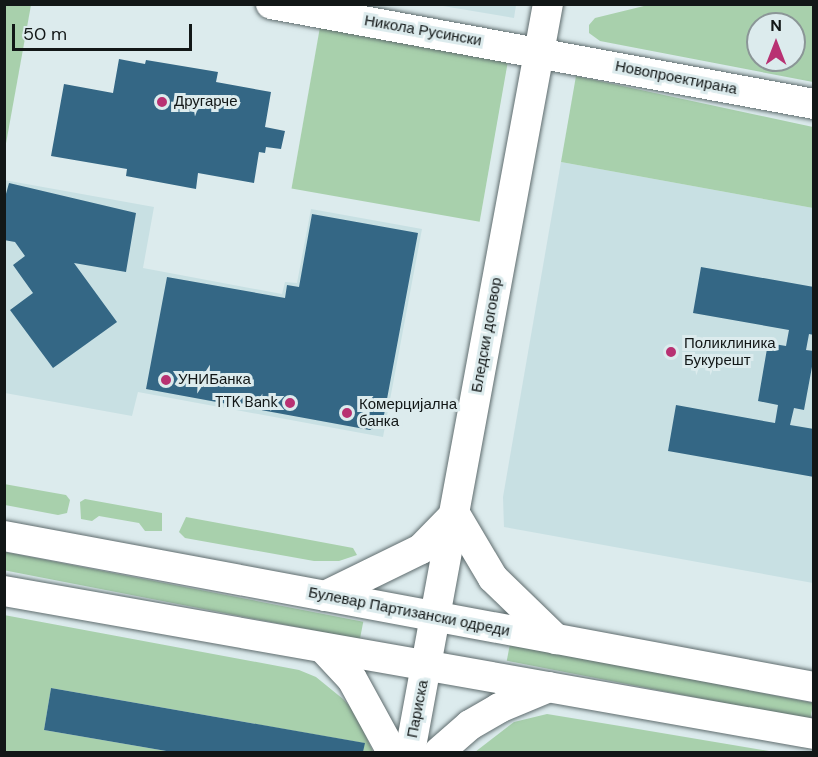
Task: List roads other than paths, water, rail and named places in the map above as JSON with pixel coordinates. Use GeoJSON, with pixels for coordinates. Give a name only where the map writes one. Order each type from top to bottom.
{"type":"FeatureCollection","features":[{"type":"Feature","properties":{"kind":"street","name":"Никола Русински"},"geometry":{"type":"LineString","coordinates":[[271,4],[540,52]]}},
{"type":"Feature","properties":{"kind":"street","name":"Бледски договор"},"geometry":{"type":"LineString","coordinates":[[426,666],[548,4]]}},
{"type":"Feature","properties":{"kind":"street","name":"Новопроектирана"},"geometry":{"type":"LineString","coordinates":[[540,52],[813,104]]}},
{"type":"Feature","properties":{"kind":"street"},"geometry":{"type":"LineString","coordinates":[[325,596],[421,549],[455,514],[493,578],[557,640]]}},
{"type":"Feature","properties":{"kind":"street","name":"Булевар Партизански одреди"},"geometry":{"type":"LineString","coordinates":[[4,536],[813,687]]}},
{"type":"Feature","properties":{"kind":"street"},"geometry":{"type":"LineString","coordinates":[[4,591],[813,734]]}},
{"type":"Feature","properties":{"kind":"street"},"geometry":{"type":"LineString","coordinates":[[323,648],[358,689],[392,753]]}},
{"type":"Feature","properties":{"kind":"street","name":"Париска"},"geometry":{"type":"LineString","coordinates":[[410,753],[426,666]]}},
{"type":"Feature","properties":{"kind":"street"},"geometry":{"type":"LineString","coordinates":[[439,753],[470,725],[499,708],[550,687]]}},
{"type":"Feature","properties":{"kind":"place","name":"Другарче"},"geometry":{"type":"Point","coordinates":[162,102]}},
{"type":"Feature","properties":{"kind":"place","name":"Поликлиника Букурешт"},"geometry":{"type":"Point","coordinates":[671,352]}},
{"type":"Feature","properties":{"kind":"place","name":"УНИБанка"},"geometry":{"type":"Point","coordinates":[166,380]}},
{"type":"Feature","properties":{"kind":"place","name":"TTK Bank"},"geometry":{"type":"Point","coordinates":[290,403]}},
{"type":"Feature","properties":{"kind":"place","name":"Комерцијална банка"},"geometry":{"type":"Point","coordinates":[347,413]}}]}
